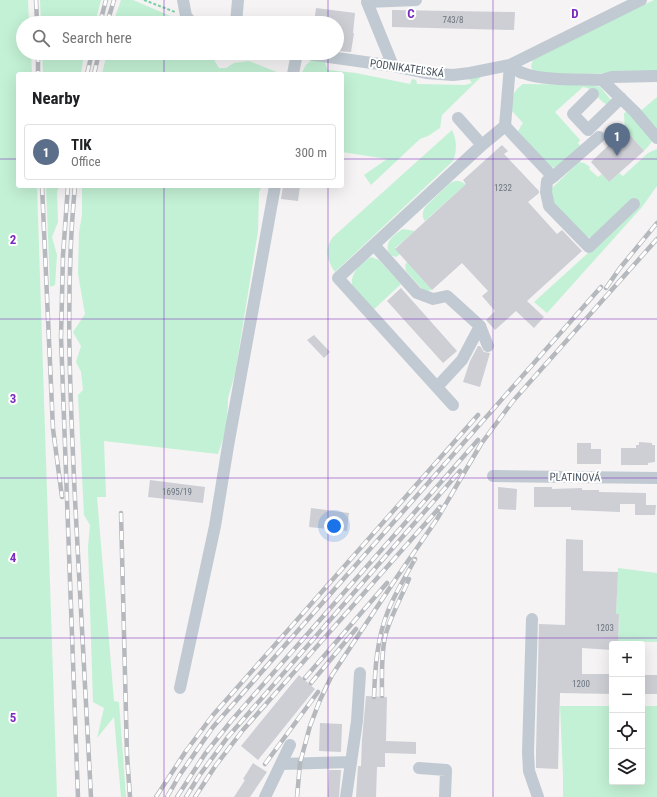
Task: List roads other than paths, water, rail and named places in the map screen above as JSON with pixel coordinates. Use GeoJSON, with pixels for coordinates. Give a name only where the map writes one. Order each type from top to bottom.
{"type":"FeatureCollection","features":[{"type":"Feature","properties":{"kind":"street"},"geometry":{"type":"LineString","coordinates":[[183,0],[188,16]]}},
{"type":"Feature","properties":{"kind":"street"},"geometry":{"type":"LineString","coordinates":[[237,16],[238,0]]}},
{"type":"Feature","properties":{"kind":"street"},"geometry":{"type":"LineString","coordinates":[[393,66],[366,1],[416,0]]}},
{"type":"Feature","properties":{"kind":"street","name":"PODNIKATEĽSKÁ"},"geometry":{"type":"LineString","coordinates":[[344,59],[393,66],[426,73],[453,75],[492,69],[510,64],[641,0]]}},
{"type":"Feature","properties":{"kind":"street"},"geometry":{"type":"LineString","coordinates":[[293,72],[296,60]]}},
{"type":"Feature","properties":{"kind":"street"},"geometry":{"type":"LineString","coordinates":[[510,64],[518,71],[532,76],[548,78],[602,80],[612,77],[657,76]]}},
{"type":"Feature","properties":{"kind":"street"},"geometry":{"type":"LineString","coordinates":[[453,405],[338,278],[482,145],[505,126],[510,64]]}},
{"type":"Feature","properties":{"kind":"street"},"geometry":{"type":"LineString","coordinates":[[602,80],[621,98],[657,138]]}},
{"type":"Feature","properties":{"kind":"street"},"geometry":{"type":"LineString","coordinates":[[593,94],[573,114],[588,130],[621,98]]}},
{"type":"Feature","properties":{"kind":"street"},"geometry":{"type":"LineString","coordinates":[[458,118],[482,145]]}},
{"type":"Feature","properties":{"kind":"street"},"geometry":{"type":"LineString","coordinates":[[505,126],[552,177]]}},
{"type":"Feature","properties":{"kind":"street"},"geometry":{"type":"LineString","coordinates":[[600,137],[547,181],[546,192],[549,206],[589,247],[634,204]]}},
{"type":"Feature","properties":{"kind":"street"},"geometry":{"type":"LineString","coordinates":[[180,688],[215,526],[275,188]]}},
{"type":"Feature","properties":{"kind":"street"},"geometry":{"type":"LineString","coordinates":[[374,245],[417,293],[432,299],[447,296],[480,326],[488,346]]}},
{"type":"Feature","properties":{"kind":"street"},"geometry":{"type":"LineString","coordinates":[[436,387],[462,360],[480,326]]}},
{"type":"Feature","properties":{"kind":"street","name":"PLATINOVÁ"},"geometry":{"type":"LineString","coordinates":[[493,476],[657,478]]}},
{"type":"Feature","properties":{"kind":"street"},"geometry":{"type":"LineString","coordinates":[[532,619],[528,752],[529,771],[538,797]]}},
{"type":"Feature","properties":{"kind":"street"},"geometry":{"type":"LineString","coordinates":[[346,797],[357,721],[360,673]]}},
{"type":"Feature","properties":{"kind":"street"},"geometry":{"type":"LineString","coordinates":[[265,797],[290,745]]}},
{"type":"Feature","properties":{"kind":"street"},"geometry":{"type":"LineString","coordinates":[[281,764],[351,762]]}},
{"type":"Feature","properties":{"kind":"street"},"geometry":{"type":"LineString","coordinates":[[419,768],[446,770],[445,797]]}},
{"type":"Feature","properties":{"kind":"railway"},"geometry":{"type":"LineString","coordinates":[[36,0],[37,16]]}},
{"type":"Feature","properties":{"kind":"railway"},"geometry":{"type":"LineString","coordinates":[[102,16],[106,0]]}},
{"type":"Feature","properties":{"kind":"railway"},"geometry":{"type":"LineString","coordinates":[[109,16],[114,0]]}},
{"type":"Feature","properties":{"kind":"railway"},"geometry":{"type":"LineString","coordinates":[[38,60],[38,72]]}},
{"type":"Feature","properties":{"kind":"railway"},"geometry":{"type":"LineString","coordinates":[[87,72],[90,60]]}},
{"type":"Feature","properties":{"kind":"railway"},"geometry":{"type":"LineString","coordinates":[[94,72],[97,60]]}},
{"type":"Feature","properties":{"kind":"railway"},"geometry":{"type":"LineString","coordinates":[[42,188],[53,429],[62,497]]}},
{"type":"Feature","properties":{"kind":"railway"},"geometry":{"type":"LineString","coordinates":[[68,188],[63,255],[61,337],[78,797]]}},
{"type":"Feature","properties":{"kind":"railway"},"geometry":{"type":"LineString","coordinates":[[75,188],[69,303],[70,382],[91,797]]}},
{"type":"Feature","properties":{"kind":"railway"},"geometry":{"type":"LineString","coordinates":[[606,288],[620,268],[657,223]]}},
{"type":"Feature","properties":{"kind":"railway"},"geometry":{"type":"LineString","coordinates":[[297,797],[300,763],[310,726],[332,675],[437,519],[481,444],[513,401],[657,239]]}},
{"type":"Feature","properties":{"kind":"railway"},"geometry":{"type":"LineString","coordinates":[[167,797],[179,776],[213,727],[601,287]]}},
{"type":"Feature","properties":{"kind":"railway"},"geometry":{"type":"LineString","coordinates":[[156,797],[186,751],[213,715],[478,415]]}},
{"type":"Feature","properties":{"kind":"railway"},"geometry":{"type":"LineString","coordinates":[[177,797],[205,754],[232,720],[478,440]]}},
{"type":"Feature","properties":{"kind":"railway"},"geometry":{"type":"LineString","coordinates":[[186,797],[199,776],[227,738],[460,471]]}},
{"type":"Feature","properties":{"kind":"railway"},"geometry":{"type":"LineString","coordinates":[[195,797],[216,765],[243,730],[440,507]]}},
{"type":"Feature","properties":{"kind":"railway"},"geometry":{"type":"LineString","coordinates":[[121,513],[127,755],[130,797]]}},
{"type":"Feature","properties":{"kind":"railway"},"geometry":{"type":"LineString","coordinates":[[374,697],[377,653],[384,621],[394,598],[415,559]]}},
{"type":"Feature","properties":{"kind":"railway"},"geometry":{"type":"LineString","coordinates":[[382,696],[382,659],[385,637],[409,579]]}},
{"type":"Feature","properties":{"kind":"railway"},"geometry":{"type":"LineString","coordinates":[[305,678],[387,583]]}},
{"type":"Feature","properties":{"kind":"railway"},"geometry":{"type":"LineString","coordinates":[[311,683],[356,629]]}},
{"type":"Feature","properties":{"kind":"railway"},"geometry":{"type":"LineString","coordinates":[[265,764],[318,692]]}},
{"type":"Feature","properties":{"kind":"place","name":"TIK"},"geometry":{"type":"Point","coordinates":[617,156]}}]}
